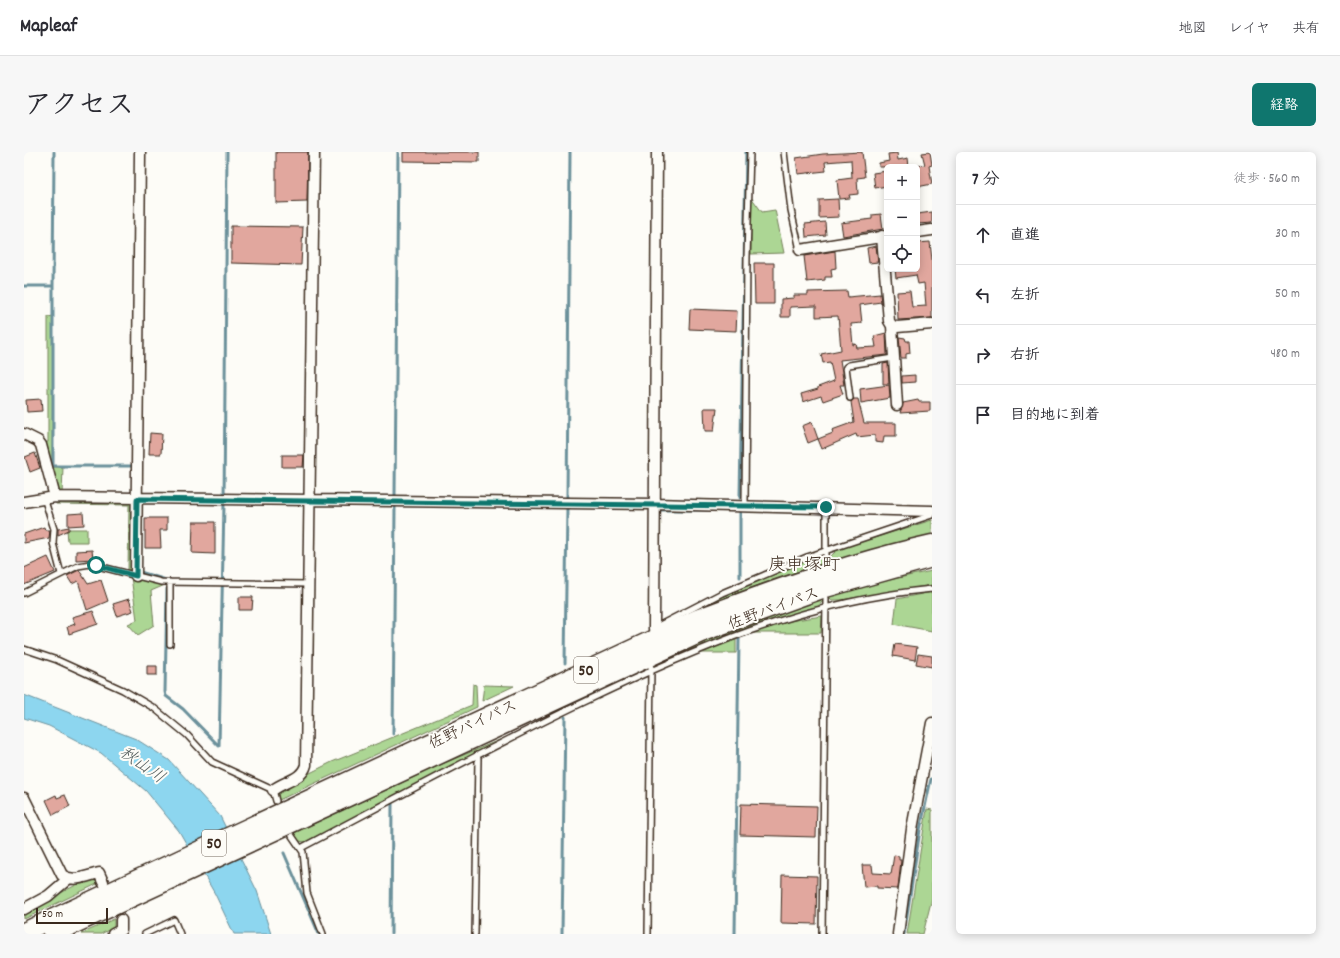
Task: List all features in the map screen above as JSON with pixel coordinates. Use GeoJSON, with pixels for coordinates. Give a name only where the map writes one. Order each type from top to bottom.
{"type":"FeatureCollection","features":[{"type":"Feature","properties":{"kind":"highway","name":"佐野バイパス"},"geometry":{"type":"LineString","coordinates":[[24,932],[179,867],[254,832],[654,633],[812,576],[859,562],[932,544]]}},
{"type":"Feature","properties":{"kind":"highway","name":"佐野バイパス"},"geometry":{"type":"LineString","coordinates":[[254,832],[649,663],[705,631],[772,606],[850,580],[932,558]]}},
{"type":"Feature","properties":{"kind":"highway"},"geometry":{"type":"LineString","coordinates":[[906,565],[932,563]]}},
{"type":"Feature","properties":{"kind":"highway","name":"佐野バイパス"},"geometry":{"type":"LineString","coordinates":[[54,934],[179,867]]}},
{"type":"Feature","properties":{"kind":"street"},"geometry":{"type":"LineString","coordinates":[[136,576],[140,152]]}},
{"type":"Feature","properties":{"kind":"street"},"geometry":{"type":"LineString","coordinates":[[273,790],[279,785],[303,773],[306,765],[314,152]]}},
{"type":"Feature","properties":{"kind":"street"},"geometry":{"type":"LineString","coordinates":[[654,633],[657,152]]}},
{"type":"Feature","properties":{"kind":"street"},"geometry":{"type":"LineString","coordinates":[[920,232],[932,230]]}},
{"type":"Feature","properties":{"kind":"street"},"geometry":{"type":"LineString","coordinates":[[800,250],[884,236]]}},
{"type":"Feature","properties":{"kind":"street"},"geometry":{"type":"LineString","coordinates":[[886,272],[889,321],[892,326],[892,358],[897,405]]}},
{"type":"Feature","properties":{"kind":"street"},"geometry":{"type":"LineString","coordinates":[[892,326],[897,327],[932,324]]}},
{"type":"Feature","properties":{"kind":"street"},"geometry":{"type":"LineString","coordinates":[[24,434],[38,441],[41,445],[55,497]]}},
{"type":"Feature","properties":{"kind":"street"},"geometry":{"type":"LineString","coordinates":[[24,502],[44,497],[55,497],[745,505],[932,511]]}},
{"type":"Feature","properties":{"kind":"street"},"geometry":{"type":"LineString","coordinates":[[898,934],[912,829],[932,723]]}},
{"type":"Feature","properties":{"kind":"street"},"geometry":{"type":"LineString","coordinates":[[24,798],[58,868],[62,875],[68,879]]}},
{"type":"Feature","properties":{"kind":"street"},"geometry":{"type":"LineString","coordinates":[[24,909],[48,896],[68,879],[99,873],[103,882]]}},
{"type":"Feature","properties":{"kind":"street"},"geometry":{"type":"LineString","coordinates":[[113,934],[121,930],[121,920]]}},
{"type":"Feature","properties":{"kind":"lane"},"geometry":{"type":"LineString","coordinates":[[745,505],[747,257],[750,152]]}},
{"type":"Feature","properties":{"kind":"lane"},"geometry":{"type":"LineString","coordinates":[[784,152],[791,210],[800,250]]}},
{"type":"Feature","properties":{"kind":"lane"},"geometry":{"type":"LineString","coordinates":[[850,398],[846,367],[849,365],[892,358]]}},
{"type":"Feature","properties":{"kind":"lane"},"geometry":{"type":"LineString","coordinates":[[44,497],[54,529],[53,543],[61,574]]}},
{"type":"Feature","properties":{"kind":"lane"},"geometry":{"type":"LineString","coordinates":[[826,507],[826,560]]}},
{"type":"Feature","properties":{"kind":"lane"},"geometry":{"type":"LineString","coordinates":[[654,633],[722,593],[807,557],[826,552],[932,515]]}},
{"type":"Feature","properties":{"kind":"lane"},"geometry":{"type":"LineString","coordinates":[[24,593],[78,566],[90,564],[136,576],[170,582],[309,584]]}},
{"type":"Feature","properties":{"kind":"lane"},"geometry":{"type":"LineString","coordinates":[[170,582],[170,644]]}},
{"type":"Feature","properties":{"kind":"lane"},"geometry":{"type":"LineString","coordinates":[[301,848],[649,663],[741,632],[826,608],[932,589]]}},
{"type":"Feature","properties":{"kind":"lane"},"geometry":{"type":"LineString","coordinates":[[822,934],[826,598]]}},
{"type":"Feature","properties":{"kind":"lane"},"geometry":{"type":"LineString","coordinates":[[24,648],[57,660],[123,690],[154,708],[187,735],[212,762],[273,790],[276,801]]}},
{"type":"Feature","properties":{"kind":"lane"},"geometry":{"type":"LineString","coordinates":[[648,934],[649,663]]}},
{"type":"Feature","properties":{"kind":"lane"},"geometry":{"type":"LineString","coordinates":[[475,934],[477,755]]}},
{"type":"Feature","properties":{"kind":"lane"},"geometry":{"type":"LineString","coordinates":[[292,836],[301,848],[305,861],[307,893],[323,934]]}},
{"type":"Feature","properties":{"kind":"lane"},"geometry":{"type":"LineString","coordinates":[[145,934],[174,920],[180,934]]}},
{"type":"Feature","properties":{"kind":"green space"},"geometry":{"type":"Polygon","coordinates":[[[751,197],[762,212],[775,210],[784,253],[751,254],[751,197]]]}},
{"type":"Feature","properties":{"kind":"green space"},"geometry":{"type":"Polygon","coordinates":[[[53,316],[52,467],[63,467],[62,494],[59,494],[44,443],[48,442],[48,317],[53,316]]]}},
{"type":"Feature","properties":{"kind":"green space"},"geometry":{"type":"Polygon","coordinates":[[[55,501],[132,502],[131,571],[128,571],[129,505],[56,504],[55,501]]]}},
{"type":"Feature","properties":{"kind":"green space"},"geometry":{"type":"Polygon","coordinates":[[[932,520],[932,537],[851,557],[772,580],[667,623],[723,596],[808,560],[819,557],[823,560],[828,559],[837,550],[932,520]]]}},
{"type":"Feature","properties":{"kind":"green space"},"geometry":{"type":"Polygon","coordinates":[[[67,529],[87,529],[87,542],[68,542],[67,529]]]}},
{"type":"Feature","properties":{"kind":"green space"},"geometry":{"type":"Polygon","coordinates":[[[932,571],[932,585],[841,600],[832,600],[828,598],[823,600],[819,606],[733,633],[658,662],[758,619],[862,587],[932,571]]]}},
{"type":"Feature","properties":{"kind":"green space"},"geometry":{"type":"Polygon","coordinates":[[[131,577],[165,585],[151,591],[154,625],[138,635],[128,624],[137,620],[131,577]]]}},
{"type":"Feature","properties":{"kind":"green space"},"geometry":{"type":"Polygon","coordinates":[[[932,592],[932,631],[894,624],[897,599],[932,592]]]}},
{"type":"Feature","properties":{"kind":"green space"},"geometry":{"type":"Polygon","coordinates":[[[822,616],[821,633],[752,633],[789,621],[822,616]]]}},
{"type":"Feature","properties":{"kind":"green space"},"geometry":{"type":"Polygon","coordinates":[[[736,639],[736,653],[701,653],[736,639]]]}},
{"type":"Feature","properties":{"kind":"green space"},"geometry":{"type":"Polygon","coordinates":[[[645,669],[548,717],[545,716],[499,735],[645,669]]]}},
{"type":"Feature","properties":{"kind":"green space"},"geometry":{"type":"Polygon","coordinates":[[[473,684],[476,685],[477,707],[279,800],[278,792],[332,762],[472,705],[473,684]]]}},
{"type":"Feature","properties":{"kind":"green space"},"geometry":{"type":"Polygon","coordinates":[[[484,685],[514,686],[482,701],[484,685]]]}},
{"type":"Feature","properties":{"kind":"green space"},"geometry":{"type":"Polygon","coordinates":[[[521,731],[305,842],[299,841],[294,833],[442,764],[521,731]]]}},
{"type":"Feature","properties":{"kind":"green space"},"geometry":{"type":"Polygon","coordinates":[[[927,809],[932,810],[932,898],[923,934],[907,934],[927,809]]]}},
{"type":"Feature","properties":{"kind":"green space"},"geometry":{"type":"Polygon","coordinates":[[[93,880],[99,883],[24,919],[24,912],[78,884],[93,880]]]}},
{"type":"Feature","properties":{"kind":"green space"},"geometry":{"type":"Polygon","coordinates":[[[114,919],[114,927],[101,934],[81,934],[114,919]]]}},
{"type":"Feature","properties":{"kind":"water","name":"秋山川"},"geometry":{"type":"Polygon","coordinates":[[[24,695],[136,739],[169,760],[220,816],[257,891],[271,934],[234,934],[215,894],[179,831],[146,791],[101,753],[49,726],[24,718],[24,695]]]}},
{"type":"Feature","properties":{"kind":"building"},"geometry":{"type":"Polygon","coordinates":[[[276,152],[308,152],[307,202],[276,203],[276,152]]]}},
{"type":"Feature","properties":{"kind":"building"},"geometry":{"type":"Polygon","coordinates":[[[403,152],[479,152],[479,162],[403,161],[403,152]]]}},
{"type":"Feature","properties":{"kind":"building"},"geometry":{"type":"Polygon","coordinates":[[[862,152],[865,177],[857,178],[858,194],[849,195],[850,198],[839,199],[837,180],[852,178],[851,160],[825,162],[826,171],[798,174],[796,158],[823,154],[862,152]]]}},
{"type":"Feature","properties":{"kind":"building"},"geometry":{"type":"Polygon","coordinates":[[[930,152],[932,165],[929,166],[932,184],[920,186],[920,166],[925,165],[922,153],[930,152]]]}},
{"type":"Feature","properties":{"kind":"building"},"geometry":{"type":"Polygon","coordinates":[[[897,153],[898,160],[908,158],[909,164],[884,164],[884,167],[879,167],[879,163],[889,161],[888,154],[897,153]]]}},
{"type":"Feature","properties":{"kind":"building"},"geometry":{"type":"Polygon","coordinates":[[[884,171],[884,186],[875,188],[873,173],[884,171]]]}},
{"type":"Feature","properties":{"kind":"building"},"geometry":{"type":"Polygon","coordinates":[[[838,199],[839,217],[819,218],[819,200],[838,199]]]}},
{"type":"Feature","properties":{"kind":"building"},"geometry":{"type":"Polygon","coordinates":[[[932,212],[932,223],[920,224],[920,214],[932,212]]]}},
{"type":"Feature","properties":{"kind":"building"},"geometry":{"type":"Polygon","coordinates":[[[881,214],[883,229],[843,236],[841,223],[872,219],[872,215],[881,214]]]}},
{"type":"Feature","properties":{"kind":"building"},"geometry":{"type":"Polygon","coordinates":[[[825,222],[826,235],[806,237],[805,224],[825,222]]]}},
{"type":"Feature","properties":{"kind":"building"},"geometry":{"type":"Polygon","coordinates":[[[231,226],[303,227],[301,265],[231,263],[231,226]]]}},
{"type":"Feature","properties":{"kind":"building"},"geometry":{"type":"Polygon","coordinates":[[[930,242],[932,260],[932,318],[898,320],[897,292],[910,291],[912,307],[926,306],[924,283],[918,284],[916,275],[896,278],[895,272],[920,272],[920,243],[930,242]]]}},
{"type":"Feature","properties":{"kind":"building"},"geometry":{"type":"Polygon","coordinates":[[[876,246],[878,262],[869,263],[867,248],[876,246]]]}},
{"type":"Feature","properties":{"kind":"building"},"geometry":{"type":"Polygon","coordinates":[[[835,251],[836,268],[831,269],[832,277],[825,277],[825,280],[807,282],[804,256],[835,251]]]}},
{"type":"Feature","properties":{"kind":"building"},"geometry":{"type":"Polygon","coordinates":[[[754,263],[774,263],[774,304],[755,304],[754,263]]]}},
{"type":"Feature","properties":{"kind":"building"},"geometry":{"type":"Polygon","coordinates":[[[847,291],[848,297],[880,294],[881,302],[860,305],[862,323],[851,324],[853,345],[856,344],[857,348],[876,347],[874,336],[886,333],[887,355],[840,360],[844,385],[840,385],[843,394],[823,401],[821,396],[803,402],[801,394],[818,389],[818,387],[834,381],[830,362],[823,363],[821,354],[841,350],[838,316],[816,317],[816,306],[790,307],[790,317],[781,317],[781,299],[794,298],[794,295],[808,295],[808,292],[847,291]]]}},
{"type":"Feature","properties":{"kind":"building"},"geometry":{"type":"Polygon","coordinates":[[[690,309],[737,311],[736,331],[689,329],[690,309]]]}},
{"type":"Feature","properties":{"kind":"building"},"geometry":{"type":"Polygon","coordinates":[[[899,337],[905,338],[906,341],[909,341],[910,353],[906,354],[906,358],[901,358],[899,337]]]}},
{"type":"Feature","properties":{"kind":"building"},"geometry":{"type":"Polygon","coordinates":[[[888,363],[889,384],[883,384],[883,364],[888,363]]]}},
{"type":"Feature","properties":{"kind":"building"},"geometry":{"type":"Polygon","coordinates":[[[915,375],[915,382],[902,383],[902,376],[915,375]]]}},
{"type":"Feature","properties":{"kind":"building"},"geometry":{"type":"Polygon","coordinates":[[[889,385],[890,398],[861,403],[860,389],[889,385]]]}},
{"type":"Feature","properties":{"kind":"building"},"geometry":{"type":"Polygon","coordinates":[[[41,399],[42,411],[27,412],[26,400],[41,399]]]}},
{"type":"Feature","properties":{"kind":"building"},"geometry":{"type":"Polygon","coordinates":[[[854,399],[858,399],[864,423],[896,423],[896,436],[884,436],[883,443],[875,442],[875,435],[857,437],[856,434],[822,449],[818,439],[833,433],[832,430],[854,422],[851,402],[854,399]]]}},
{"type":"Feature","properties":{"kind":"building"},"geometry":{"type":"Polygon","coordinates":[[[918,400],[919,402],[930,402],[930,411],[900,413],[903,403],[918,400]]]}},
{"type":"Feature","properties":{"kind":"building"},"geometry":{"type":"Polygon","coordinates":[[[704,408],[717,408],[714,431],[705,431],[704,408]]]}},
{"type":"Feature","properties":{"kind":"building"},"geometry":{"type":"Polygon","coordinates":[[[812,422],[818,439],[808,443],[802,426],[812,422]]]}},
{"type":"Feature","properties":{"kind":"building"},"geometry":{"type":"Polygon","coordinates":[[[150,433],[162,434],[161,454],[149,454],[150,433]]]}},
{"type":"Feature","properties":{"kind":"building"},"geometry":{"type":"Polygon","coordinates":[[[35,453],[40,468],[30,472],[25,457],[35,453]]]}},
{"type":"Feature","properties":{"kind":"building"},"geometry":{"type":"Polygon","coordinates":[[[282,455],[304,455],[303,467],[282,467],[282,455]]]}},
{"type":"Feature","properties":{"kind":"building"},"geometry":{"type":"Polygon","coordinates":[[[83,513],[84,525],[68,526],[68,514],[83,513]]]}},
{"type":"Feature","properties":{"kind":"building"},"geometry":{"type":"Polygon","coordinates":[[[145,518],[167,518],[167,530],[160,530],[161,548],[145,548],[145,518]]]}},
{"type":"Feature","properties":{"kind":"building"},"geometry":{"type":"Polygon","coordinates":[[[193,522],[215,522],[215,554],[192,553],[193,522]]]}},
{"type":"Feature","properties":{"kind":"building"},"geometry":{"type":"Polygon","coordinates":[[[44,527],[45,530],[50,530],[49,538],[24,543],[24,534],[44,527]]]}},
{"type":"Feature","properties":{"kind":"building"},"geometry":{"type":"Polygon","coordinates":[[[69,527],[69,530],[58,535],[58,529],[69,527]]]}},
{"type":"Feature","properties":{"kind":"building"},"geometry":{"type":"Polygon","coordinates":[[[92,550],[93,559],[76,560],[76,551],[92,550]]]}},
{"type":"Feature","properties":{"kind":"building"},"geometry":{"type":"Polygon","coordinates":[[[48,557],[55,572],[24,585],[24,568],[48,557]]]}},
{"type":"Feature","properties":{"kind":"building"},"geometry":{"type":"Polygon","coordinates":[[[79,570],[88,584],[101,580],[108,601],[87,610],[78,581],[72,584],[67,576],[79,570]]]}},
{"type":"Feature","properties":{"kind":"building"},"geometry":{"type":"Polygon","coordinates":[[[239,597],[253,597],[252,610],[239,610],[239,597]]]}},
{"type":"Feature","properties":{"kind":"building"},"geometry":{"type":"Polygon","coordinates":[[[129,599],[133,611],[117,616],[113,604],[129,599]]]}},
{"type":"Feature","properties":{"kind":"building"},"geometry":{"type":"Polygon","coordinates":[[[93,611],[98,624],[69,634],[67,627],[75,624],[72,617],[93,611]]]}},
{"type":"Feature","properties":{"kind":"building"},"geometry":{"type":"Polygon","coordinates":[[[895,644],[917,647],[915,660],[893,656],[895,644]]]}},
{"type":"Feature","properties":{"kind":"building"},"geometry":{"type":"Polygon","coordinates":[[[918,654],[932,656],[932,667],[916,664],[918,654]]]}},
{"type":"Feature","properties":{"kind":"building"},"geometry":{"type":"Polygon","coordinates":[[[147,666],[157,666],[157,675],[147,675],[147,666]]]}},
{"type":"Feature","properties":{"kind":"building"},"geometry":{"type":"Polygon","coordinates":[[[56,795],[57,798],[65,795],[70,806],[53,815],[46,800],[56,795]]]}},
{"type":"Feature","properties":{"kind":"building"},"geometry":{"type":"Polygon","coordinates":[[[741,804],[817,806],[816,837],[740,835],[741,804]]]}},
{"type":"Feature","properties":{"kind":"building"},"geometry":{"type":"Polygon","coordinates":[[[894,855],[899,856],[899,860],[901,860],[898,889],[877,888],[877,886],[864,887],[862,865],[872,865],[873,873],[891,874],[894,855]]]}},
{"type":"Feature","properties":{"kind":"building"},"geometry":{"type":"Polygon","coordinates":[[[782,875],[817,876],[816,924],[781,923],[782,875]]]}},
{"type":"Feature","properties":{"kind":"waterway"},"geometry":{"type":"LineString","coordinates":[[53,286],[54,152]]}},
{"type":"Feature","properties":{"kind":"waterway"},"geometry":{"type":"LineString","coordinates":[[219,746],[224,504],[227,152]]}},
{"type":"Feature","properties":{"kind":"waterway"},"geometry":{"type":"LineString","coordinates":[[395,495],[398,152]]}},
{"type":"Feature","properties":{"kind":"waterway"},"geometry":{"type":"LineString","coordinates":[[567,499],[570,152]]}},
{"type":"Feature","properties":{"kind":"waterway"},"geometry":{"type":"LineString","coordinates":[[740,498],[746,152]]}},
{"type":"Feature","properties":{"kind":"waterway"},"geometry":{"type":"LineString","coordinates":[[24,286],[53,286],[53,466],[134,466]]}},
{"type":"Feature","properties":{"kind":"waterway"},"geometry":{"type":"LineString","coordinates":[[393,734],[395,507]]}},
{"type":"Feature","properties":{"kind":"waterway"},"geometry":{"type":"LineString","coordinates":[[565,663],[567,508]]}},
{"type":"Feature","properties":{"kind":"waterway"},"geometry":{"type":"LineString","coordinates":[[661,510],[707,510]]}},
{"type":"Feature","properties":{"kind":"waterway"},"geometry":{"type":"LineString","coordinates":[[739,510],[740,577]]}},
{"type":"Feature","properties":{"kind":"waterway"},"geometry":{"type":"LineString","coordinates":[[137,571],[166,580]]}},
{"type":"Feature","properties":{"kind":"waterway"},"geometry":{"type":"LineString","coordinates":[[167,589],[166,696],[183,709],[219,746]]}},
{"type":"Feature","properties":{"kind":"waterway"},"geometry":{"type":"LineString","coordinates":[[735,934],[739,639]]}},
{"type":"Feature","properties":{"kind":"waterway"},"geometry":{"type":"LineString","coordinates":[[562,934],[565,717]]}},
{"type":"Feature","properties":{"kind":"waterway"},"geometry":{"type":"LineString","coordinates":[[904,934],[920,830],[931,779]]}},
{"type":"Feature","properties":{"kind":"waterway"},"geometry":{"type":"LineString","coordinates":[[391,934],[392,804]]}},
{"type":"Feature","properties":{"kind":"waterway"},"geometry":{"type":"LineString","coordinates":[[284,853],[319,934]]}},
{"type":"Feature","properties":{"kind":"district","name":"庚申塚町"},"geometry":{"type":"Point","coordinates":[804,564]}},
{"type":"Feature","properties":{"kind":"route"},"geometry":{"type":"LineString","coordinates":[[96,565],[136,576],[137,499],[826,507]]}}]}
